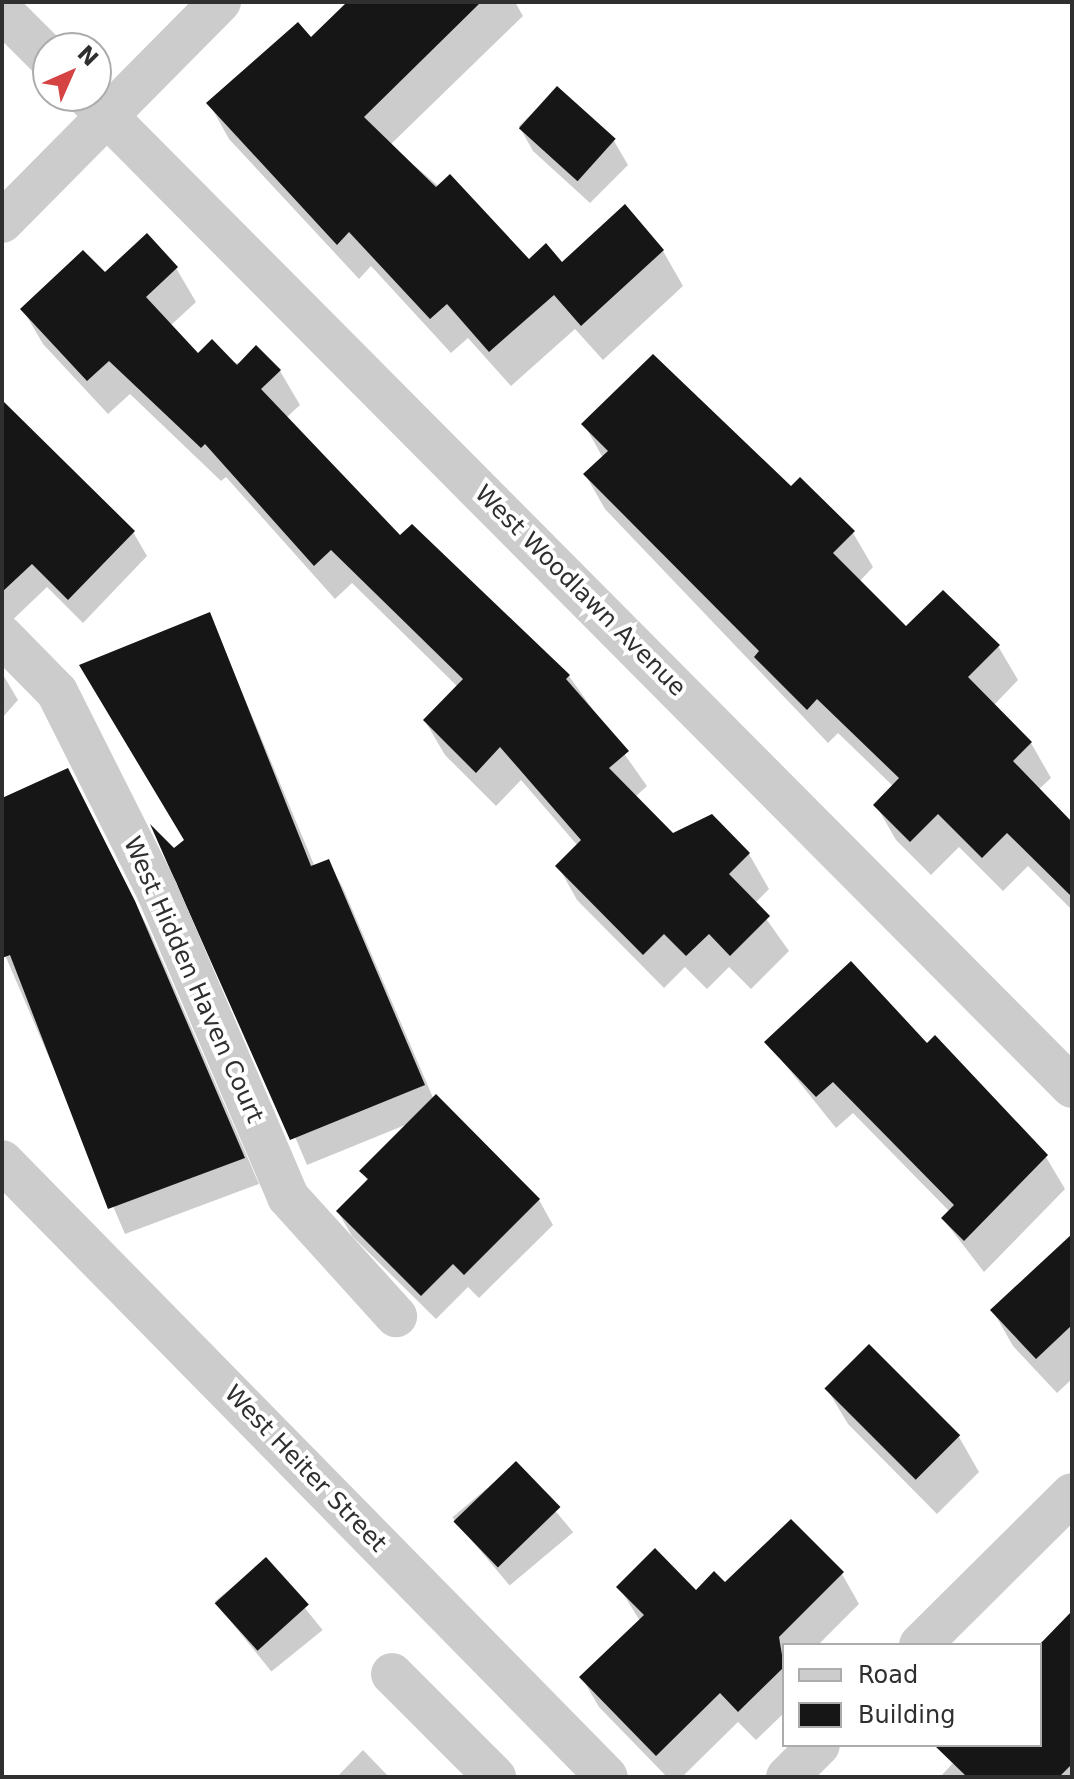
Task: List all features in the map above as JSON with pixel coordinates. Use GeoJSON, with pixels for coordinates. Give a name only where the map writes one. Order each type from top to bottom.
{"type":"FeatureCollection","features":[{"type":"Feature","properties":{"kind":"street"},"geometry":{"type":"LineString","coordinates":[[112,94],[220,2]]}},
{"type":"Feature","properties":{"kind":"street"},"geometry":{"type":"LineString","coordinates":[[2,11],[32,41]]}},
{"type":"Feature","properties":{"kind":"street"},"geometry":{"type":"LineString","coordinates":[[2,222],[93,112]]}},
{"type":"Feature","properties":{"kind":"street","name":"West Woodlawn Avenue"},"geometry":{"type":"LineString","coordinates":[[104,112],[1072,1087]]}},
{"type":"Feature","properties":{"kind":"street","name":"West Hidden Haven Court"},"geometry":{"type":"LineString","coordinates":[[2,636],[57,692],[157,891],[288,1197],[396,1316]]}},
{"type":"Feature","properties":{"kind":"street","name":"West Heiter Street"},"geometry":{"type":"LineString","coordinates":[[2,1161],[607,1777]]}},
{"type":"Feature","properties":{"kind":"street"},"geometry":{"type":"LineString","coordinates":[[922,1643],[1072,1494]]}},
{"type":"Feature","properties":{"kind":"street"},"geometry":{"type":"LineString","coordinates":[[392,1674],[495,1777]]}},
{"type":"Feature","properties":{"kind":"street"},"geometry":{"type":"LineString","coordinates":[[787,1777],[817,1747]]}},
{"type":"Feature","properties":{"kind":"building"},"geometry":{"type":"Polygon","coordinates":[[[347,2],[481,2],[364,117],[436,187],[450,174],[529,259],[546,243],[562,262],[625,204],[664,250],[581,326],[554,295],[489,352],[447,304],[430,319],[349,232],[337,245],[206,103],[298,22],[311,37],[347,2]]]}},
{"type":"Feature","properties":{"kind":"building"},"geometry":{"type":"Polygon","coordinates":[[[557,86],[616,139],[578,181],[519,128],[557,86]]]}},
{"type":"Feature","properties":{"kind":"building"},"geometry":{"type":"Polygon","coordinates":[[[147,233],[178,267],[146,297],[198,353],[212,339],[237,365],[256,345],[281,370],[261,389],[400,535],[412,524],[570,675],[566,679],[629,751],[609,768],[673,833],[712,814],[750,853],[729,874],[770,916],[730,956],[709,934],[686,956],[664,934],[643,955],[555,866],[581,840],[500,747],[476,773],[423,720],[463,679],[331,550],[314,566],[205,444],[201,448],[109,361],[87,381],[20,309],[83,250],[105,272],[147,233]]]}},
{"type":"Feature","properties":{"kind":"building"},"geometry":{"type":"Polygon","coordinates":[[[653,354],[791,486],[800,477],[855,531],[833,553],[906,626],[943,590],[1000,645],[968,677],[1032,742],[1013,761],[1072,822],[1072,897],[1007,833],[982,858],[938,814],[910,842],[873,805],[899,778],[817,699],[807,710],[754,657],[759,651],[583,474],[608,451],[581,424],[653,354]]]}},
{"type":"Feature","properties":{"kind":"building"},"geometry":{"type":"Polygon","coordinates":[[[2,400],[135,531],[68,600],[32,564],[2,592],[2,400]]]}},
{"type":"Feature","properties":{"kind":"building"},"geometry":{"type":"Polygon","coordinates":[[[210,612],[311,866],[329,859],[425,1085],[290,1140],[150,824],[174,848],[184,840],[79,665],[210,612]]]}},
{"type":"Feature","properties":{"kind":"building"},"geometry":{"type":"Polygon","coordinates":[[[68,768],[135,901],[245,1158],[108,1209],[10,955],[2,958],[2,798],[68,768]]]}},
{"type":"Feature","properties":{"kind":"building"},"geometry":{"type":"Polygon","coordinates":[[[851,961],[927,1043],[935,1035],[1048,1155],[964,1241],[941,1218],[954,1205],[833,1082],[816,1097],[764,1042],[851,961]]]}},
{"type":"Feature","properties":{"kind":"building"},"geometry":{"type":"Polygon","coordinates":[[[436,1094],[540,1199],[464,1275],[453,1264],[421,1296],[336,1211],[368,1179],[359,1171],[436,1094]]]}},
{"type":"Feature","properties":{"kind":"building"},"geometry":{"type":"Polygon","coordinates":[[[1072,1234],[1072,1325],[1036,1359],[990,1310],[1072,1234]]]}},
{"type":"Feature","properties":{"kind":"building"},"geometry":{"type":"Polygon","coordinates":[[[869,1344],[960,1435],[916,1480],[824,1389],[869,1344]]]}},
{"type":"Feature","properties":{"kind":"building"},"geometry":{"type":"Polygon","coordinates":[[[516,1461],[560,1507],[498,1567],[453,1521],[516,1461]]]}},
{"type":"Feature","properties":{"kind":"building"},"geometry":{"type":"Polygon","coordinates":[[[791,1519],[844,1572],[779,1637],[782,1669],[738,1712],[720,1693],[656,1756],[579,1677],[644,1615],[616,1587],[655,1548],[696,1590],[714,1571],[725,1582],[791,1519]]]}},
{"type":"Feature","properties":{"kind":"building"},"geometry":{"type":"Polygon","coordinates":[[[266,1557],[309,1605],[258,1651],[215,1603],[266,1557]]]}},
{"type":"Feature","properties":{"kind":"building"},"geometry":{"type":"Polygon","coordinates":[[[1072,1611],[1072,1764],[1059,1777],[967,1777],[936,1747],[1042,1747],[1041,1643],[1072,1611]]]}}]}
